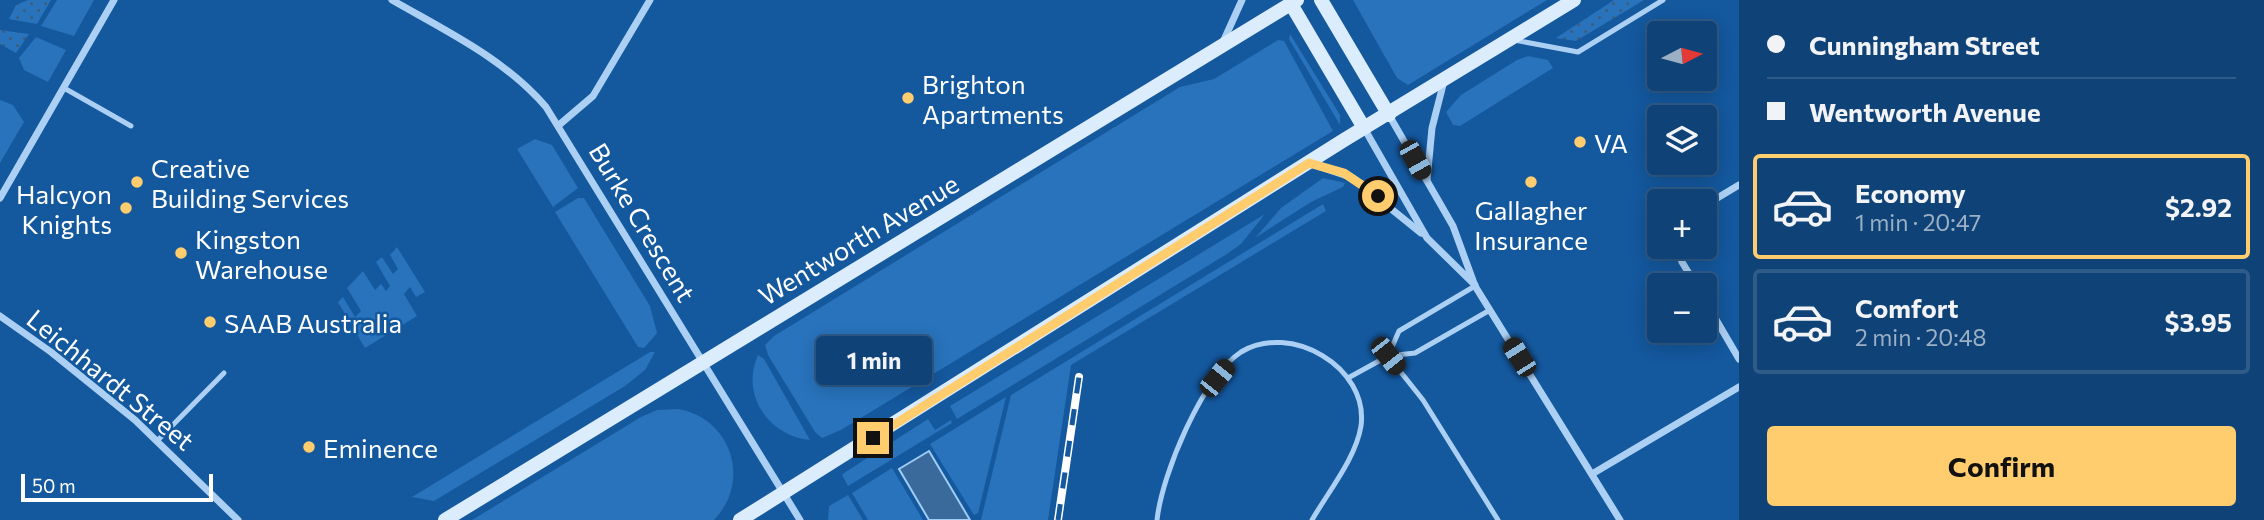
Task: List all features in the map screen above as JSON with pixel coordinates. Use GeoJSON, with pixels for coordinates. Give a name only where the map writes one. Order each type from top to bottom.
{"type":"FeatureCollection","features":[{"type":"Feature","properties":{"kind":"main road"},"geometry":{"type":"LineString","coordinates":[[1321,0],[1389,115]]}},
{"type":"Feature","properties":{"kind":"main road"},"geometry":{"type":"LineString","coordinates":[[740,520],[1364,128],[1574,0]]}},
{"type":"Feature","properties":{"kind":"main road","name":"Wentworth Avenue"},"geometry":{"type":"LineString","coordinates":[[445,520],[1292,1]]}},
{"type":"Feature","properties":{"kind":"main road"},"geometry":{"type":"LineString","coordinates":[[1292,1],[1364,128]]}},
{"type":"Feature","properties":{"kind":"street"},"geometry":{"type":"LineString","coordinates":[[0,198],[114,0]]}},
{"type":"Feature","properties":{"kind":"street","name":"Burke Crescent"},"geometry":{"type":"LineString","coordinates":[[392,0],[504,68],[531,90],[559,125],[800,520]]}},
{"type":"Feature","properties":{"kind":"street"},"geometry":{"type":"LineString","coordinates":[[559,125],[593,96],[650,0]]}},
{"type":"Feature","properties":{"kind":"street"},"geometry":{"type":"LineString","coordinates":[[1221,46],[1242,0]]}},
{"type":"Feature","properties":{"kind":"street"},"geometry":{"type":"LineString","coordinates":[[1427,181],[1432,128],[1444,81]]}},
{"type":"Feature","properties":{"kind":"street"},"geometry":{"type":"LineString","coordinates":[[1389,115],[1453,226],[1475,286],[1620,520]]}},
{"type":"Feature","properties":{"kind":"street"},"geometry":{"type":"LineString","coordinates":[[1364,128],[1427,238]]}},
{"type":"Feature","properties":{"kind":"street"},"geometry":{"type":"LineString","coordinates":[[1309,163],[1340,171],[1358,180],[1427,238],[1475,286]]}},
{"type":"Feature","properties":{"kind":"street"},"geometry":{"type":"LineString","coordinates":[[1717,198],[1739,185]]}},
{"type":"Feature","properties":{"kind":"street","name":"Leichhardt Street"},"geometry":{"type":"LineString","coordinates":[[0,316],[68,365],[158,440],[238,520]]}},
{"type":"Feature","properties":{"kind":"street"},"geometry":{"type":"LineString","coordinates":[[1717,321],[1739,359]]}},
{"type":"Feature","properties":{"kind":"street"},"geometry":{"type":"LineString","coordinates":[[1592,474],[1739,387]]}},
{"type":"Feature","properties":{"kind":"street","name":"Leichhardt Street"},"geometry":{"type":"LineString","coordinates":[[223,506],[230,520]]}},
{"type":"Feature","properties":{"kind":"lane"},"geometry":{"type":"LineString","coordinates":[[1511,39],[1578,52],[1663,0]]}},
{"type":"Feature","properties":{"kind":"lane"},"geometry":{"type":"LineString","coordinates":[[64,88],[131,126]]}},
{"type":"Feature","properties":{"kind":"lane"},"geometry":{"type":"LineString","coordinates":[[1388,356],[1399,331],[1475,286]]}},
{"type":"Feature","properties":{"kind":"lane"},"geometry":{"type":"LineString","coordinates":[[1348,378],[1388,356],[1415,353],[1490,310]]}},
{"type":"Feature","properties":{"kind":"lane"},"geometry":{"type":"LineString","coordinates":[[1157,520],[1162,485],[1176,448],[1217,378],[1235,357],[1260,345],[1292,343],[1328,359],[1348,378],[1356,389],[1362,413],[1358,438],[1312,520]]}},
{"type":"Feature","properties":{"kind":"lane"},"geometry":{"type":"LineString","coordinates":[[1388,356],[1423,400],[1498,520]]}},
{"type":"Feature","properties":{"kind":"lane"},"geometry":{"type":"LineString","coordinates":[[158,440],[224,373]]}},
{"type":"Feature","properties":{"kind":"shaded area"},"geometry":{"type":"Polygon","coordinates":[[[28,0],[51,0],[37,24],[9,19],[16,5],[28,0]]]}},
{"type":"Feature","properties":{"kind":"shaded area"},"geometry":{"type":"Polygon","coordinates":[[[57,0],[94,0],[74,36],[41,26],[57,0]]]}},
{"type":"Feature","properties":{"kind":"shaded area"},"geometry":{"type":"Polygon","coordinates":[[[1353,0],[1547,0],[1408,85],[1397,78],[1353,0]]]}},
{"type":"Feature","properties":{"kind":"shaded area"},"geometry":{"type":"Polygon","coordinates":[[[1614,0],[1644,0],[1576,41],[1556,38],[1614,0]]]}},
{"type":"Feature","properties":{"kind":"shaded area"},"geometry":{"type":"Polygon","coordinates":[[[0,30],[29,34],[16,53],[0,44],[0,30]]]}},
{"type":"Feature","properties":{"kind":"shaded area"},"geometry":{"type":"Polygon","coordinates":[[[1290,34],[1340,115],[1340,125],[1289,39],[1290,34]]]}},
{"type":"Feature","properties":{"kind":"shaded area"},"geometry":{"type":"Polygon","coordinates":[[[36,37],[66,50],[48,82],[24,70],[19,58],[36,37]]]}},
{"type":"Feature","properties":{"kind":"shaded area"},"geometry":{"type":"Polygon","coordinates":[[[1278,40],[1284,41],[1333,131],[841,430],[822,438],[815,432],[768,355],[765,345],[774,336],[1180,87],[1214,79],[1278,40]]]}},
{"type":"Feature","properties":{"kind":"shaded area"},"geometry":{"type":"Polygon","coordinates":[[[1528,56],[1548,60],[1553,68],[1460,126],[1453,125],[1446,112],[1461,95],[1528,56]]]}},
{"type":"Feature","properties":{"kind":"shaded area"},"geometry":{"type":"Polygon","coordinates":[[[0,100],[13,105],[24,122],[0,163],[0,100]]]}},
{"type":"Feature","properties":{"kind":"shaded area"},"geometry":{"type":"Polygon","coordinates":[[[535,139],[552,145],[578,188],[553,207],[517,149],[535,139]]]}},
{"type":"Feature","properties":{"kind":"shaded area"},"geometry":{"type":"Polygon","coordinates":[[[1323,178],[1345,183],[1343,187],[1311,202],[1255,238],[1281,208],[1323,178]]]}},
{"type":"Feature","properties":{"kind":"shaded area"},"geometry":{"type":"Polygon","coordinates":[[[578,198],[584,198],[650,306],[657,333],[644,348],[638,347],[555,212],[578,198]]]}},
{"type":"Feature","properties":{"kind":"shaded area"},"geometry":{"type":"Polygon","coordinates":[[[1323,204],[1326,211],[1071,365],[1048,520],[981,520],[1011,395],[1323,204]]]}},
{"type":"Feature","properties":{"kind":"shaded area"},"geometry":{"type":"Polygon","coordinates":[[[1265,214],[1241,244],[1227,254],[957,419],[950,406],[1265,214]]]}},
{"type":"Feature","properties":{"kind":"shaded area"},"geometry":{"type":"Polygon","coordinates":[[[397,247],[425,292],[416,297],[410,287],[404,294],[417,316],[365,348],[338,302],[343,297],[355,317],[361,311],[347,288],[363,271],[375,290],[381,284],[386,291],[390,286],[376,262],[382,257],[393,274],[398,269],[390,255],[397,247]]]}},
{"type":"Feature","properties":{"kind":"shaded area"},"geometry":{"type":"Polygon","coordinates":[[[650,352],[655,352],[645,370],[625,386],[434,501],[412,497],[650,352]]]}},
{"type":"Feature","properties":{"kind":"shaded area"},"geometry":{"type":"Polygon","coordinates":[[[758,355],[764,359],[810,440],[782,431],[762,411],[753,385],[753,370],[758,355]]]}},
{"type":"Feature","properties":{"kind":"shaded area"},"geometry":{"type":"Polygon","coordinates":[[[1006,397],[978,513],[974,515],[930,444],[1006,397]]]}},
{"type":"Feature","properties":{"kind":"shaded area"},"geometry":{"type":"Polygon","coordinates":[[[678,409],[696,415],[711,425],[723,438],[730,453],[732,487],[726,504],[714,520],[472,520],[641,417],[657,410],[678,409]]]}},
{"type":"Feature","properties":{"kind":"shaded area"},"geometry":{"type":"Polygon","coordinates":[[[928,419],[935,430],[951,420],[952,423],[848,486],[842,475],[844,473],[928,419]]]}},
{"type":"Feature","properties":{"kind":"shaded area"},"geometry":{"type":"Polygon","coordinates":[[[929,451],[970,520],[929,520],[899,469],[929,451]]]}},
{"type":"Feature","properties":{"kind":"shaded area"},"geometry":{"type":"Polygon","coordinates":[[[892,468],[923,520],[868,520],[852,493],[892,468]]]}},
{"type":"Feature","properties":{"kind":"shaded area"},"geometry":{"type":"Polygon","coordinates":[[[848,495],[863,520],[828,520],[829,506],[848,495]]]}},
{"type":"Feature","properties":{"kind":"railway"},"geometry":{"type":"LineString","coordinates":[[1058,520],[1079,377]]}},
{"type":"Feature","properties":{"kind":"place","name":"Brighton Apartments"},"geometry":{"type":"Point","coordinates":[908,98]}},
{"type":"Feature","properties":{"kind":"place","name":"VA"},"geometry":{"type":"Point","coordinates":[1580,142]}},
{"type":"Feature","properties":{"kind":"place","name":"Creative Building Services"},"geometry":{"type":"Point","coordinates":[137,182]}},
{"type":"Feature","properties":{"kind":"place","name":"Gallagher Insurance"},"geometry":{"type":"Point","coordinates":[1531,182]}},
{"type":"Feature","properties":{"kind":"place","name":"Halcyon Knights"},"geometry":{"type":"Point","coordinates":[126,208]}},
{"type":"Feature","properties":{"kind":"place","name":"Kingston Warehouse"},"geometry":{"type":"Point","coordinates":[181,253]}},
{"type":"Feature","properties":{"kind":"place","name":"SAAB Australia"},"geometry":{"type":"Point","coordinates":[210,322]}},
{"type":"Feature","properties":{"kind":"place","name":"Eminence"},"geometry":{"type":"Point","coordinates":[309,447]}},
{"type":"Feature","properties":{"kind":"route"},"geometry":{"type":"LineString","coordinates":[[873,438],[1309,163],[1344,173],[1378,196]]}}]}
